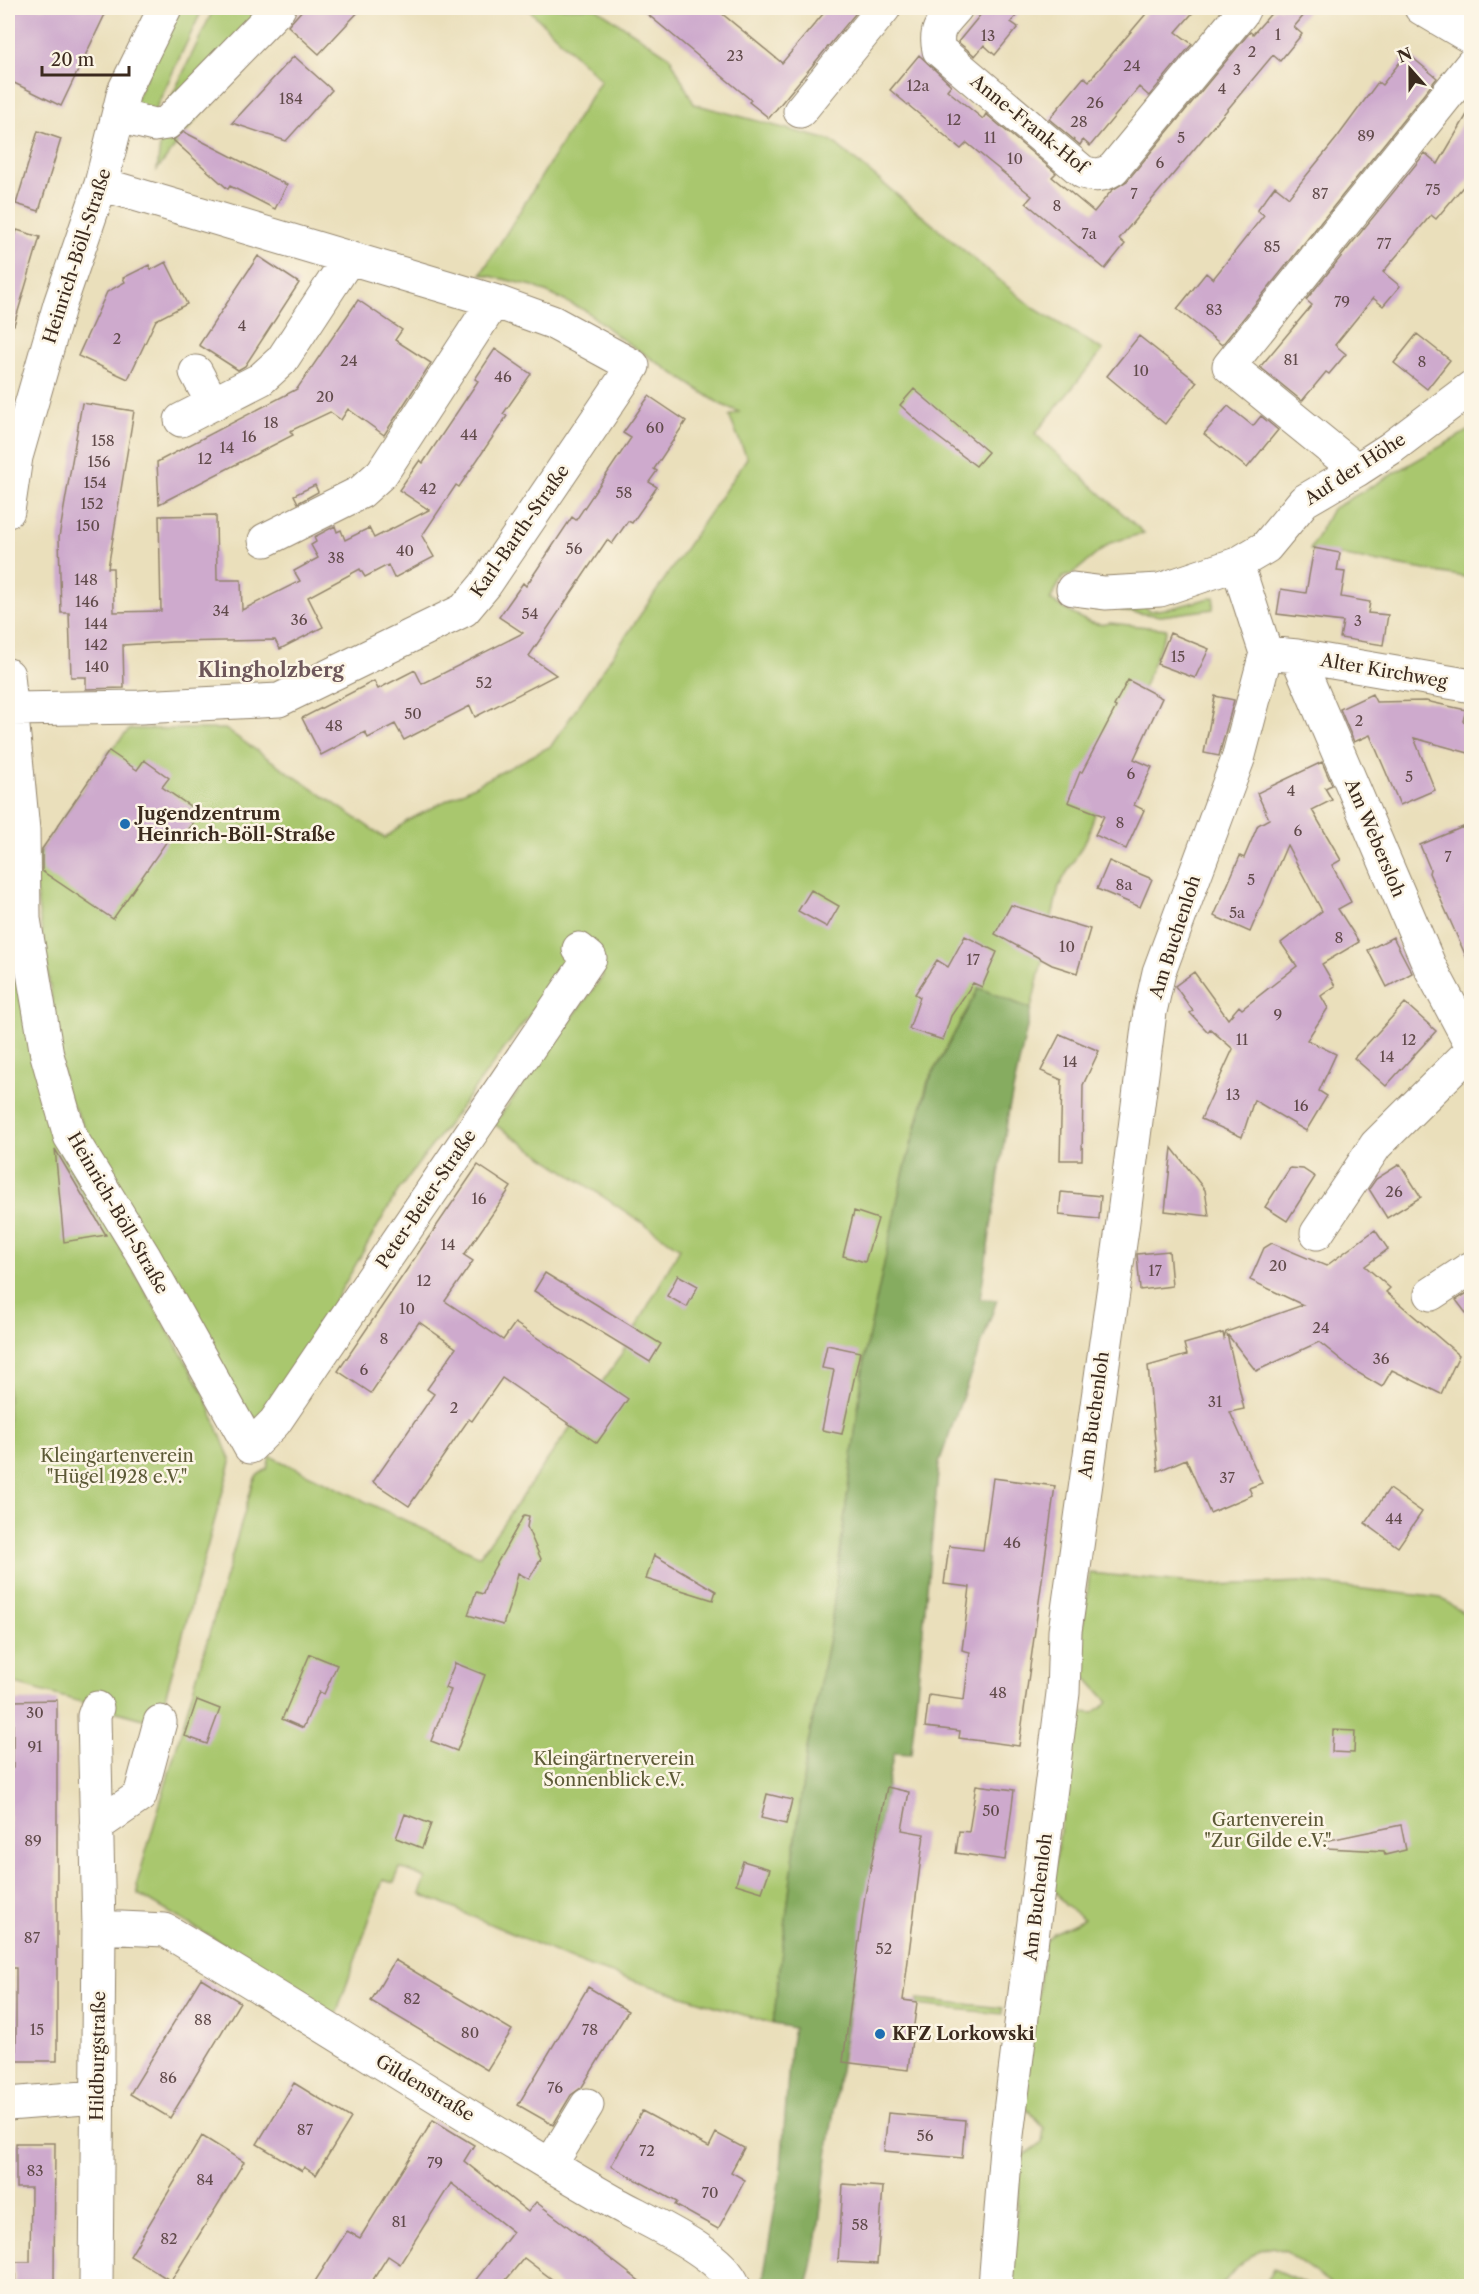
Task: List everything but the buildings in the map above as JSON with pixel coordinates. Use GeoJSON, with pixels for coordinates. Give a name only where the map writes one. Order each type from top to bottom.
{"type":"FeatureCollection","features":[{"type":"Feature","properties":{"kind":"street","name":"Heinrich-Böll-Straße"},"geometry":{"type":"LineString","coordinates":[[8,511],[16,457],[60,304],[101,184],[124,91],[165,8]]}},
{"type":"Feature","properties":{"kind":"street"},"geometry":{"type":"LineString","coordinates":[[118,116],[153,125],[167,123],[279,8]]}},
{"type":"Feature","properties":{"kind":"street"},"geometry":{"type":"LineString","coordinates":[[800,111],[884,8]]}},
{"type":"Feature","properties":{"kind":"street","name":"Anne-Frank-Hof"},"geometry":{"type":"LineString","coordinates":[[956,8],[940,26],[936,36],[939,50],[1083,172],[1094,175],[1105,174],[1113,169],[1244,8]]}},
{"type":"Feature","properties":{"kind":"street"},"geometry":{"type":"LineString","coordinates":[[1438,12],[1472,38]]}},
{"type":"Feature","properties":{"kind":"street"},"geometry":{"type":"LineString","coordinates":[[1348,463],[1229,366],[1472,64]]}},
{"type":"Feature","properties":{"kind":"street","name":"Karl-Barth-Straße"},"geometry":{"type":"LineString","coordinates":[[12,709],[140,707],[279,700],[464,610],[485,585],[633,366],[552,322],[494,301],[101,184]]}},
{"type":"Feature","properties":{"kind":"street"},"geometry":{"type":"LineString","coordinates":[[181,420],[261,379],[282,360],[349,258]]}},
{"type":"Feature","properties":{"kind":"street"},"geometry":{"type":"LineString","coordinates":[[265,540],[361,492],[382,473],[494,301]]}},
{"type":"Feature","properties":{"kind":"street"},"geometry":{"type":"LineString","coordinates":[[196,372],[213,404]]}},
{"type":"Feature","properties":{"kind":"street","name":"Auf der Höhe"},"geometry":{"type":"LineString","coordinates":[[1073,589],[1105,593],[1160,590],[1238,564],[1266,547],[1304,501],[1348,463],[1472,387]]}},
{"type":"Feature","properties":{"kind":"street"},"geometry":{"type":"LineString","coordinates":[[1238,564],[1282,654]]}},
{"type":"Feature","properties":{"kind":"street","name":"Alter Kirchweg"},"geometry":{"type":"LineString","coordinates":[[1282,654],[1472,686]]}},
{"type":"Feature","properties":{"kind":"street","name":"Am Webersloh"},"geometry":{"type":"LineString","coordinates":[[1282,654],[1472,1048],[1376,1144],[1317,1233]]}},
{"type":"Feature","properties":{"kind":"street","name":"Am Buchenloh"},"geometry":{"type":"LineString","coordinates":[[994,2286],[1007,2135],[1063,1693],[1066,1620],[1122,1229],[1150,1012],[1159,972],[1238,759],[1282,654]]}},
{"type":"Feature","properties":{"kind":"street","name":"Heinrich-Böll-Straße"},"geometry":{"type":"LineString","coordinates":[[8,675],[23,830],[24,919],[47,1055],[70,1136],[145,1258],[250,1447]]}},
{"type":"Feature","properties":{"kind":"street","name":"Peter-Beier-Straße"},"geometry":{"type":"LineString","coordinates":[[250,1447],[275,1422],[590,958],[579,949]]}},
{"type":"Feature","properties":{"kind":"street"},"geometry":{"type":"LineString","coordinates":[[1431,1294],[1469,1269],[1472,1270]]}},
{"type":"Feature","properties":{"kind":"street","name":"Hildburgstraße"},"geometry":{"type":"LineString","coordinates":[[96,2286],[99,1927],[94,1716],[97,1708]]}},
{"type":"Feature","properties":{"kind":"street"},"geometry":{"type":"LineString","coordinates":[[96,1826],[140,1796],[160,1722]]}},
{"type":"Feature","properties":{"kind":"street","name":"Gildenstraße"},"geometry":{"type":"LineString","coordinates":[[99,1927],[165,1930],[550,2164],[712,2257],[731,2277],[734,2286]]}},
{"type":"Feature","properties":{"kind":"street"},"geometry":{"type":"LineString","coordinates":[[8,2104],[97,2097]]}},
{"type":"Feature","properties":{"kind":"street"},"geometry":{"type":"LineString","coordinates":[[550,2164],[587,2105]]}},
{"type":"Feature","properties":{"kind":"green space"},"geometry":{"type":"Polygon","coordinates":[[[179,8],[203,8],[152,116],[132,107],[179,8]]]}},
{"type":"Feature","properties":{"kind":"green space"},"geometry":{"type":"Polygon","coordinates":[[[214,8],[289,8],[215,95],[157,170],[164,113],[214,8]]]}},
{"type":"Feature","properties":{"kind":"green space","name":"Kleingärtnerverein Sonnenblick e.V."},"geometry":{"type":"Polygon","coordinates":[[[527,8],[596,8],[670,57],[694,104],[832,141],[1032,307],[1103,350],[1035,434],[1144,533],[1110,543],[1071,575],[1063,577],[1050,600],[1079,618],[1095,624],[1110,623],[1167,629],[1105,783],[1087,838],[1059,886],[1031,1009],[979,988],[928,1081],[902,1179],[865,1354],[830,1633],[807,1749],[773,2024],[590,1967],[420,1894],[426,1878],[400,1868],[394,1883],[383,1880],[335,2018],[235,1951],[138,1894],[137,1883],[253,1483],[256,1476],[267,1469],[270,1456],[480,1556],[619,1358],[680,1248],[494,1124],[603,976],[588,937],[398,1191],[267,1419],[245,1416],[144,1238],[65,1091],[32,864],[109,751],[130,729],[225,729],[385,838],[407,821],[551,746],[747,458],[729,416],[739,412],[720,404],[620,338],[586,311],[533,286],[481,274],[601,80],[527,8]]]}},
{"type":"Feature","properties":{"kind":"green space"},"geometry":{"type":"Polygon","coordinates":[[[1471,429],[1471,578],[1310,550],[1332,509],[1471,429]]]}},
{"type":"Feature","properties":{"kind":"green space"},"geometry":{"type":"Polygon","coordinates":[[[1214,597],[1213,609],[1161,616],[1122,611],[1122,604],[1141,603],[1150,611],[1214,597]]]}},
{"type":"Feature","properties":{"kind":"green space"},"geometry":{"type":"Polygon","coordinates":[[[8,831],[9,842],[8,943],[8,831]]]}},
{"type":"Feature","properties":{"kind":"green space","name":"Kleingartenverein \"Hügel 1928 e.V.\""},"geometry":{"type":"Polygon","coordinates":[[[8,943],[33,1052],[122,1251],[203,1391],[231,1462],[158,1723],[8,1682],[8,943]]]}},
{"type":"Feature","properties":{"kind":"green space"},"geometry":{"type":"Polygon","coordinates":[[[979,988],[1031,1009],[1009,1109],[980,1299],[997,1300],[939,1463],[911,1754],[894,1753],[884,1800],[860,1941],[812,2267],[807,2286],[762,2286],[781,2170],[790,2049],[794,2028],[773,2024],[807,1749],[830,1633],[865,1354],[902,1179],[929,1081],[979,988]]]}},
{"type":"Feature","properties":{"kind":"green space","name":"Gartenverein \"Zur Gilde e.V.\""},"geometry":{"type":"Polygon","coordinates":[[[1090,1573],[1212,1585],[1302,1582],[1441,1598],[1472,1619],[1471,2286],[1334,2286],[1285,2251],[1272,2247],[1260,2249],[1236,2268],[1221,2286],[1010,2286],[1021,2157],[1042,2143],[1044,2128],[1023,2105],[1045,1941],[1054,1933],[1084,1919],[1065,1905],[1052,1887],[1077,1715],[1083,1712],[1093,1713],[1108,1702],[1083,1674],[1078,1661],[1090,1573]]]}},
{"type":"Feature","properties":{"kind":"green space"},"geometry":{"type":"Polygon","coordinates":[[[917,1999],[1002,2008],[1002,2014],[917,2005],[917,1999]]]}},
{"type":"Feature","properties":{"kind":"green space"},"geometry":{"type":"Polygon","coordinates":[[[1273,2269],[1312,2286],[1265,2286],[1273,2269]]]}},
{"type":"Feature","properties":{"kind":"place","name":"Jugendzentrum Heinrich-Böll-Straße"},"geometry":{"type":"Point","coordinates":[125,824]}},
{"type":"Feature","properties":{"kind":"place","name":"KFZ Lorkowski"},"geometry":{"type":"Point","coordinates":[880,2034]}},
{"type":"Feature","properties":{"kind":"district","name":"Klingholzberg"},"geometry":{"type":"Point","coordinates":[271,670]}}]}
